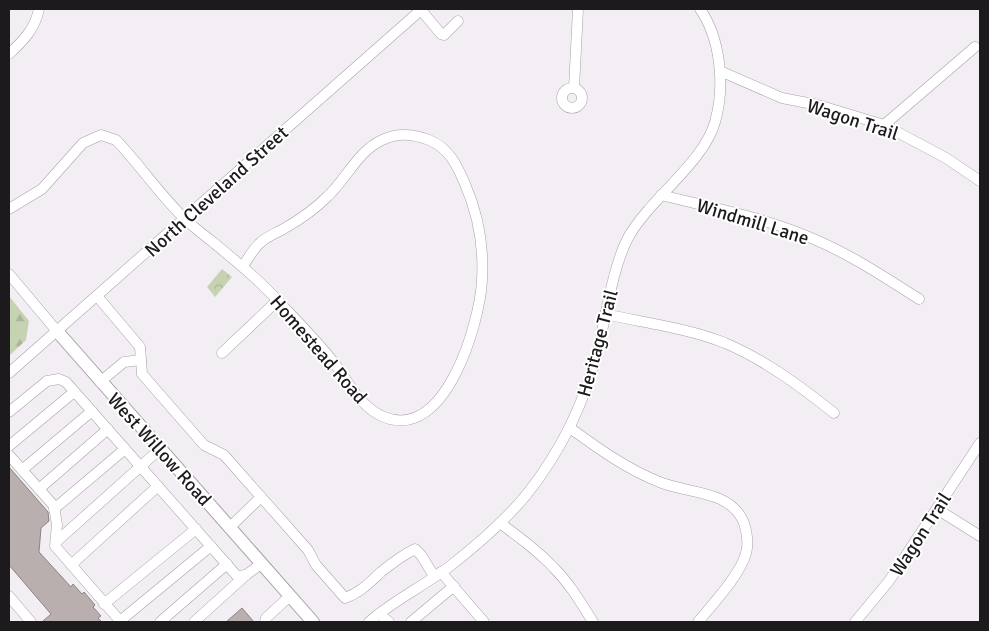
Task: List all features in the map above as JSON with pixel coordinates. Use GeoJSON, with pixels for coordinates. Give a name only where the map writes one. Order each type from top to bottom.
{"type":"FeatureCollection","features":[{"type":"Feature","properties":{"kind":"main road","name":"West Willow Road"},"geometry":{"type":"LineString","coordinates":[[56,330],[313,622]]}},
{"type":"Feature","properties":{"kind":"street"},"geometry":{"type":"LineString","coordinates":[[9,54],[29,35],[38,16],[39,9]]}},
{"type":"Feature","properties":{"kind":"street"},"geometry":{"type":"LineString","coordinates":[[422,9],[441,34],[444,35],[458,21]]}},
{"type":"Feature","properties":{"kind":"street","name":"North Cleveland Street"},"geometry":{"type":"LineString","coordinates":[[9,373],[422,9]]}},
{"type":"Feature","properties":{"kind":"street"},"geometry":{"type":"LineString","coordinates":[[574,88],[578,9]]}},
{"type":"Feature","properties":{"kind":"street","name":"Heritage Trail"},"geometry":{"type":"LineString","coordinates":[[369,622],[438,574],[500,523],[526,495],[549,464],[570,428],[588,385],[605,314],[628,238],[640,218],[700,152],[715,124],[720,99],[720,72],[715,44],[703,10]]}},
{"type":"Feature","properties":{"kind":"street"},"geometry":{"type":"LineString","coordinates":[[884,126],[975,47]]}},
{"type":"Feature","properties":{"kind":"street","name":"Wagon Trail"},"geometry":{"type":"LineString","coordinates":[[720,72],[782,98],[818,105],[884,126],[946,158],[980,181]]}},
{"type":"Feature","properties":{"kind":"street","name":"Homestead Road"},"geometry":{"type":"LineString","coordinates":[[9,210],[42,190],[83,143],[101,135],[116,140],[184,218],[243,266],[278,300],[334,362],[368,407],[386,418],[396,420],[408,420],[428,411],[437,402],[464,358],[477,316],[482,278],[480,239],[472,201],[458,167],[445,149],[436,143],[423,138],[402,134],[380,141],[360,157],[329,195],[295,222],[260,243],[243,266]]}},
{"type":"Feature","properties":{"kind":"street","name":"Windmill Lane"},"geometry":{"type":"LineString","coordinates":[[661,195],[752,217],[816,239],[878,273],[919,299]]}},
{"type":"Feature","properties":{"kind":"street","name":"West Willow Road"},"geometry":{"type":"LineString","coordinates":[[9,274],[56,330]]}},
{"type":"Feature","properties":{"kind":"street"},"geometry":{"type":"LineString","coordinates":[[97,296],[140,347],[142,374],[204,445],[224,456],[308,550],[316,564],[345,598],[355,595],[389,566],[415,548],[438,574],[454,586],[484,622]]}},
{"type":"Feature","properties":{"kind":"street"},"geometry":{"type":"LineString","coordinates":[[222,353],[278,300]]}},
{"type":"Feature","properties":{"kind":"street"},"geometry":{"type":"LineString","coordinates":[[605,314],[698,334],[724,343],[752,356],[790,379],[834,414]]}},
{"type":"Feature","properties":{"kind":"street"},"geometry":{"type":"LineString","coordinates":[[100,382],[124,362],[141,360]]}},
{"type":"Feature","properties":{"kind":"street"},"geometry":{"type":"LineString","coordinates":[[9,412],[47,381],[59,379],[66,382],[237,576],[246,575]]}},
{"type":"Feature","properties":{"kind":"street"},"geometry":{"type":"LineString","coordinates":[[9,446],[74,392]]}},
{"type":"Feature","properties":{"kind":"street"},"geometry":{"type":"LineString","coordinates":[[22,470],[92,411]]}},
{"type":"Feature","properties":{"kind":"street"},"geometry":{"type":"LineString","coordinates":[[570,428],[612,458],[638,472],[662,483],[722,500],[735,509],[743,520],[748,536],[746,554],[736,573],[698,622]]}},
{"type":"Feature","properties":{"kind":"street"},"geometry":{"type":"LineString","coordinates":[[39,489],[108,429]]}},
{"type":"Feature","properties":{"kind":"street","name":"Wagon Trail"},"geometry":{"type":"LineString","coordinates":[[855,622],[889,581],[980,443]]}},
{"type":"Feature","properties":{"kind":"street"},"geometry":{"type":"LineString","coordinates":[[54,509],[125,449]]}},
{"type":"Feature","properties":{"kind":"street"},"geometry":{"type":"LineString","coordinates":[[56,542],[160,449]]}},
{"type":"Feature","properties":{"kind":"street"},"geometry":{"type":"LineString","coordinates":[[9,455],[54,506],[58,525],[55,546],[121,622],[211,546]]}},
{"type":"Feature","properties":{"kind":"street"},"geometry":{"type":"LineString","coordinates":[[71,565],[158,486]]}},
{"type":"Feature","properties":{"kind":"street"},"geometry":{"type":"LineString","coordinates":[[229,528],[261,498]]}},
{"type":"Feature","properties":{"kind":"street"},"geometry":{"type":"LineString","coordinates":[[937,509],[980,536]]}},
{"type":"Feature","properties":{"kind":"street"},"geometry":{"type":"LineString","coordinates":[[500,523],[535,549],[555,569],[574,592],[593,622]]}},
{"type":"Feature","properties":{"kind":"street"},"geometry":{"type":"LineString","coordinates":[[104,604],[196,528]]}},
{"type":"Feature","properties":{"kind":"street"},"geometry":{"type":"LineString","coordinates":[[160,622],[227,564]]}},
{"type":"Feature","properties":{"kind":"street"},"geometry":{"type":"LineString","coordinates":[[194,622],[246,575],[261,564]]}},
{"type":"Feature","properties":{"kind":"street"},"geometry":{"type":"LineString","coordinates":[[411,622],[454,586]]}},
{"type":"Feature","properties":{"kind":"street"},"geometry":{"type":"LineString","coordinates":[[9,596],[31,622]]}},
{"type":"Feature","properties":{"kind":"street"},"geometry":{"type":"LineString","coordinates":[[265,622],[266,618],[290,596]]}},
{"type":"Feature","properties":{"kind":"street"},"geometry":{"type":"LineString","coordinates":[[379,614],[389,622]]}},
{"type":"Feature","properties":{"kind":"street"},"geometry":{"type":"LineString","coordinates":[[862,614],[870,622]]}},
{"type":"Feature","properties":{"kind":"green space"},"geometry":{"type":"Polygon","coordinates":[[[222,269],[232,277],[215,297],[207,287],[222,269]]]}},
{"type":"Feature","properties":{"kind":"green space"},"geometry":{"type":"Polygon","coordinates":[[[9,296],[29,321],[26,340],[9,356],[9,296]]]}},
{"type":"Feature","properties":{"kind":"building"},"geometry":{"type":"Polygon","coordinates":[[[9,467],[48,512],[49,521],[41,528],[39,552],[71,587],[73,584],[82,594],[84,592],[95,605],[93,607],[101,616],[98,618],[102,622],[42,622],[51,614],[9,565],[9,467]]]}},
{"type":"Feature","properties":{"kind":"building"},"geometry":{"type":"Polygon","coordinates":[[[242,608],[254,622],[226,622],[242,608]]]}}]}
